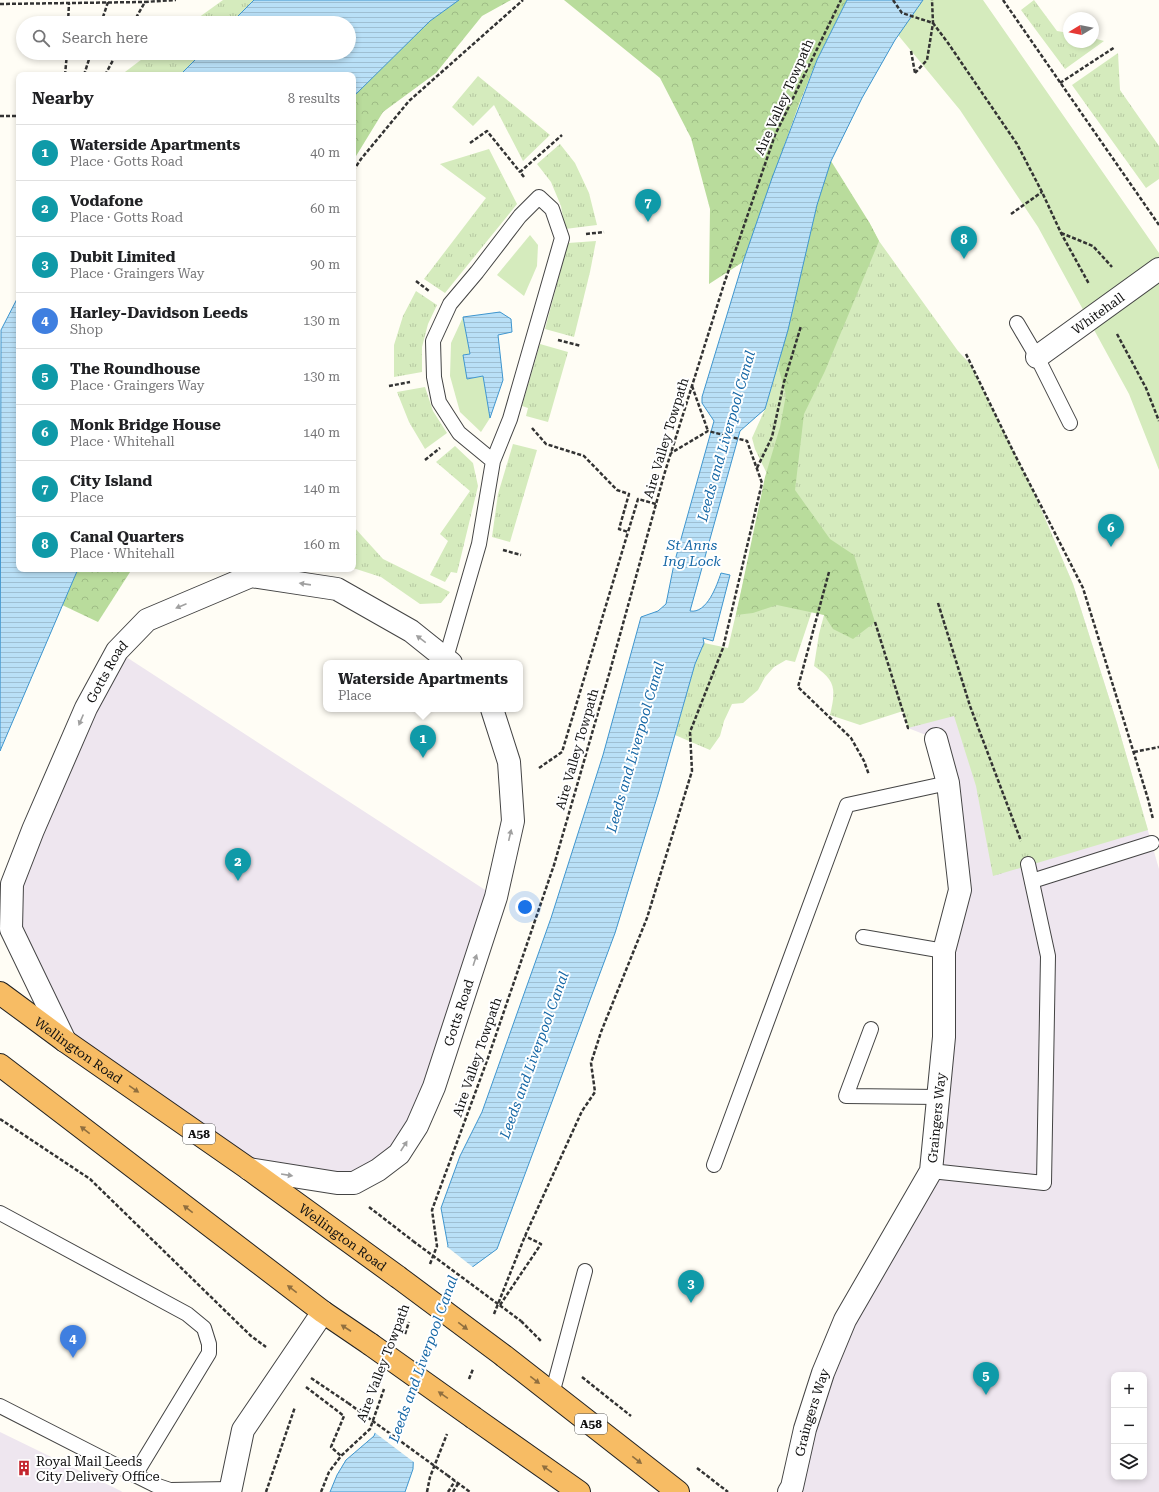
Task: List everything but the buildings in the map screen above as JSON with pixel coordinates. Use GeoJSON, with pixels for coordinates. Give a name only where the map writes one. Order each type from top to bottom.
{"type":"FeatureCollection","features":[{"type":"Feature","properties":{"kind":"highway","name":"Wellington Road"},"geometry":{"type":"LineString","coordinates":[[0,993],[65,1041],[249,1169],[398,1277],[504,1356],[678,1492]]}},
{"type":"Feature","properties":{"kind":"highway"},"geometry":{"type":"LineString","coordinates":[[0,1065],[322,1312],[370,1344],[579,1492]]}},
{"type":"Feature","properties":{"kind":"street","name":"Whitehall"},"geometry":{"type":"LineString","coordinates":[[1037,357],[1159,269]]}},
{"type":"Feature","properties":{"kind":"street","name":"Gotts Road"},"geometry":{"type":"LineString","coordinates":[[65,1041],[11,929],[12,884],[33,830],[86,708],[117,651],[147,620],[251,573],[337,589],[411,631],[448,660]]}},
{"type":"Feature","properties":{"kind":"street","name":"Gotts Road"},"geometry":{"type":"LineString","coordinates":[[249,1169],[338,1184],[354,1183],[378,1170],[399,1154],[417,1126],[434,1087],[496,897],[513,821],[509,762],[493,712]]}},
{"type":"Feature","properties":{"kind":"street","name":"Graingers Way"},"geometry":{"type":"LineString","coordinates":[[789,1492],[792,1487],[805,1429],[823,1373],[842,1327],[931,1171],[944,1037],[944,951],[960,890],[948,783],[936,739]]}},
{"type":"Feature","properties":{"kind":"street"},"geometry":{"type":"LineString","coordinates":[[230,1491],[243,1430],[322,1312]]}},
{"type":"Feature","properties":{"kind":"lane"},"geometry":{"type":"LineString","coordinates":[[448,660],[480,544],[492,461],[510,419],[562,238],[552,209],[539,197],[520,216],[477,272],[450,304],[433,341],[434,377],[439,402],[460,433],[492,461]]}},
{"type":"Feature","properties":{"kind":"lane"},"geometry":{"type":"LineString","coordinates":[[1016,323],[1037,357],[1070,423]]}},
{"type":"Feature","properties":{"kind":"lane"},"geometry":{"type":"LineString","coordinates":[[714,1165],[847,805],[948,783]]}},
{"type":"Feature","properties":{"kind":"lane"},"geometry":{"type":"LineString","coordinates":[[1032,880],[1152,843]]}},
{"type":"Feature","properties":{"kind":"lane"},"geometry":{"type":"LineString","coordinates":[[931,1171],[1044,1183],[1048,956],[1028,864]]}},
{"type":"Feature","properties":{"kind":"lane"},"geometry":{"type":"LineString","coordinates":[[863,937],[944,951]]}},
{"type":"Feature","properties":{"kind":"lane"},"geometry":{"type":"LineString","coordinates":[[871,1029],[846,1096],[938,1097]]}},
{"type":"Feature","properties":{"kind":"lane"},"geometry":{"type":"LineString","coordinates":[[0,1213],[187,1314],[204,1328],[209,1344],[209,1353],[135,1475]]}},
{"type":"Feature","properties":{"kind":"lane"},"geometry":{"type":"LineString","coordinates":[[552,1394],[585,1271]]}},
{"type":"Feature","properties":{"kind":"lane"},"geometry":{"type":"LineString","coordinates":[[0,1406],[156,1485],[170,1490],[230,1491]]}},
{"type":"Feature","properties":{"kind":"path"},"geometry":{"type":"LineString","coordinates":[[0,4],[49,2],[145,2],[176,0]]}},
{"type":"Feature","properties":{"kind":"path"},"geometry":{"type":"LineString","coordinates":[[356,166],[409,101],[523,0]]}},
{"type":"Feature","properties":{"kind":"path","name":"Aire Valley Towpath"},"geometry":{"type":"LineString","coordinates":[[429,1268],[437,1246],[432,1210],[488,1058],[554,865],[610,672],[670,453],[724,284],[775,135],[841,0]]}},
{"type":"Feature","properties":{"kind":"path"},"geometry":{"type":"LineString","coordinates":[[893,0],[902,13],[933,23],[1017,144],[1061,233],[1090,287]]}},
{"type":"Feature","properties":{"kind":"path"},"geometry":{"type":"LineString","coordinates":[[911,51],[915,73],[927,60],[933,23],[932,0]]}},
{"type":"Feature","properties":{"kind":"path"},"geometry":{"type":"LineString","coordinates":[[1003,0],[1159,225]]}},
{"type":"Feature","properties":{"kind":"path"},"geometry":{"type":"LineString","coordinates":[[68,16],[69,2]]}},
{"type":"Feature","properties":{"kind":"path"},"geometry":{"type":"LineString","coordinates":[[103,16],[108,2]]}},
{"type":"Feature","properties":{"kind":"path"},"geometry":{"type":"LineString","coordinates":[[138,16],[145,2]]}},
{"type":"Feature","properties":{"kind":"path"},"geometry":{"type":"LineString","coordinates":[[1060,83],[1115,47]]}},
{"type":"Feature","properties":{"kind":"path"},"geometry":{"type":"LineString","coordinates":[[65,72],[66,60]]}},
{"type":"Feature","properties":{"kind":"path"},"geometry":{"type":"LineString","coordinates":[[85,72],[89,60]]}},
{"type":"Feature","properties":{"kind":"path"},"geometry":{"type":"LineString","coordinates":[[107,72],[113,60]]}},
{"type":"Feature","properties":{"kind":"path"},"geometry":{"type":"LineString","coordinates":[[0,116],[16,116]]}},
{"type":"Feature","properties":{"kind":"path"},"geometry":{"type":"LineString","coordinates":[[470,143],[487,131],[539,197]]}},
{"type":"Feature","properties":{"kind":"path"},"geometry":{"type":"LineString","coordinates":[[520,172],[562,135]]}},
{"type":"Feature","properties":{"kind":"path"},"geometry":{"type":"LineString","coordinates":[[1011,214],[1042,192]]}},
{"type":"Feature","properties":{"kind":"path"},"geometry":{"type":"LineString","coordinates":[[1061,233],[1093,246],[1117,273]]}},
{"type":"Feature","properties":{"kind":"path"},"geometry":{"type":"LineString","coordinates":[[757,468],[772,437],[784,382],[801,326]]}},
{"type":"Feature","properties":{"kind":"path"},"geometry":{"type":"LineString","coordinates":[[1116,334],[1146,388],[1159,421]]}},
{"type":"Feature","properties":{"kind":"path"},"geometry":{"type":"LineString","coordinates":[[966,354],[1013,451],[1083,588],[1134,752],[1148,799],[1154,826]]}},
{"type":"Feature","properties":{"kind":"path"},"geometry":{"type":"LineString","coordinates":[[692,386],[708,431]]}},
{"type":"Feature","properties":{"kind":"path"},"geometry":{"type":"LineString","coordinates":[[510,419],[528,424],[546,444],[584,456],[617,490],[629,494],[619,529],[628,532]]}},
{"type":"Feature","properties":{"kind":"path"},"geometry":{"type":"LineString","coordinates":[[493,1316],[525,1236],[582,1111],[595,1092],[591,1063],[601,1032],[647,918],[692,771],[690,732],[724,648],[762,482],[747,441],[708,431],[670,453]]}},
{"type":"Feature","properties":{"kind":"path"},"geometry":{"type":"LineString","coordinates":[[511,788],[562,752],[638,499],[656,504]]}},
{"type":"Feature","properties":{"kind":"path"},"geometry":{"type":"LineString","coordinates":[[829,572],[798,687],[851,738],[864,760],[877,799]]}},
{"type":"Feature","properties":{"kind":"path"},"geometry":{"type":"LineString","coordinates":[[938,603],[970,706],[1028,864]]}},
{"type":"Feature","properties":{"kind":"path"},"geometry":{"type":"LineString","coordinates":[[875,622],[908,728],[936,739]]}},
{"type":"Feature","properties":{"kind":"path"},"geometry":{"type":"LineString","coordinates":[[1134,752],[1159,747]]}},
{"type":"Feature","properties":{"kind":"path"},"geometry":{"type":"LineString","coordinates":[[0,1119],[90,1179],[251,1336]]}},
{"type":"Feature","properties":{"kind":"path"},"geometry":{"type":"LineString","coordinates":[[338,1184],[521,1321],[561,1361],[635,1419]]}},
{"type":"Feature","properties":{"kind":"path"},"geometry":{"type":"LineString","coordinates":[[500,1305],[541,1244],[525,1236]]}},
{"type":"Feature","properties":{"kind":"path","name":"Aire Valley Towpath"},"geometry":{"type":"LineString","coordinates":[[405,1334],[410,1319]]}},
{"type":"Feature","properties":{"kind":"path"},"geometry":{"type":"LineString","coordinates":[[468,1382],[473,1367]]}},
{"type":"Feature","properties":{"kind":"path"},"geometry":{"type":"LineString","coordinates":[[306,1381],[308,1376],[348,1403],[470,1492]]}},
{"type":"Feature","properties":{"kind":"path"},"geometry":{"type":"LineString","coordinates":[[301,1392],[304,1385],[344,1416],[330,1447],[341,1456]]}},
{"type":"Feature","properties":{"kind":"path","name":"Aire Valley Towpath"},"geometry":{"type":"LineString","coordinates":[[321,1492],[329,1472],[341,1456],[370,1429],[386,1385]]}},
{"type":"Feature","properties":{"kind":"path"},"geometry":{"type":"LineString","coordinates":[[266,1492],[296,1405]]}},
{"type":"Feature","properties":{"kind":"path"},"geometry":{"type":"LineString","coordinates":[[427,1492],[430,1477],[448,1433]]}},
{"type":"Feature","properties":{"kind":"path"},"geometry":{"type":"LineString","coordinates":[[697,1468],[728,1492]]}},
{"type":"Feature","properties":{"kind":"path"},"geometry":{"type":"LineString","coordinates":[[448,1492],[455,1482]]}},
{"type":"Feature","properties":{"kind":"path"},"geometry":{"type":"LineString","coordinates":[[453,1492],[458,1484]]}},
{"type":"Feature","properties":{"kind":"shaded area"},"geometry":{"type":"Polygon","coordinates":[[[958,351],[970,364],[1032,488],[1073,584],[1117,723],[1159,869],[1159,1492],[789,1492],[823,1373],[931,1171],[960,890],[936,739],[908,728],[903,711],[958,351]]]}},
{"type":"Feature","properties":{"kind":"shaded area"},"geometry":{"type":"Polygon","coordinates":[[[117,651],[496,897],[417,1126],[354,1183],[249,1169],[65,1041],[11,929],[12,884],[117,651]]]}},
{"type":"Feature","properties":{"kind":"shaded area","name":"Royal Mail Leeds City Delivery Office"},"geometry":{"type":"Polygon","coordinates":[[[0,1432],[121,1491],[122,1492],[0,1492],[0,1432]]]}},
{"type":"Feature","properties":{"kind":"green space"},"geometry":{"type":"Polygon","coordinates":[[[223,0],[254,0],[238,16],[201,16],[223,0]]]}},
{"type":"Feature","properties":{"kind":"green space"},"geometry":{"type":"Polygon","coordinates":[[[438,0],[511,0],[482,16],[436,73],[383,112],[356,156],[356,81],[438,0]]]}},
{"type":"Feature","properties":{"kind":"green space"},"geometry":{"type":"Polygon","coordinates":[[[564,0],[847,0],[817,60],[799,104],[743,262],[709,284],[710,209],[691,138],[660,78],[564,0]]]}},
{"type":"Feature","properties":{"kind":"green space"},"geometry":{"type":"Polygon","coordinates":[[[873,0],[983,0],[1159,253],[1159,470],[1129,394],[1038,227],[960,110],[898,35],[873,0]]]}},
{"type":"Feature","properties":{"kind":"green space"},"geometry":{"type":"Polygon","coordinates":[[[1034,0],[1057,31],[1063,32],[1063,48],[1094,48],[1065,69],[1021,10],[1034,0]]]}},
{"type":"Feature","properties":{"kind":"green space"},"geometry":{"type":"Polygon","coordinates":[[[1099,40],[1104,41],[1099,45],[1099,40]]]}},
{"type":"Feature","properties":{"kind":"green space"},"geometry":{"type":"Polygon","coordinates":[[[1118,53],[1120,90],[1159,146],[1159,179],[1146,188],[1072,85],[1118,53]]]}},
{"type":"Feature","properties":{"kind":"green space"},"geometry":{"type":"Polygon","coordinates":[[[141,60],[195,60],[183,72],[125,72],[141,60]]]}},
{"type":"Feature","properties":{"kind":"green space"},"geometry":{"type":"Polygon","coordinates":[[[478,76],[550,135],[523,161],[494,105],[473,126],[452,107],[478,76]]]}},
{"type":"Feature","properties":{"kind":"green space"},"geometry":{"type":"Polygon","coordinates":[[[560,144],[575,163],[589,193],[597,225],[565,229],[561,206],[551,182],[537,164],[560,144]]]}},
{"type":"Feature","properties":{"kind":"green space"},"geometry":{"type":"Polygon","coordinates":[[[489,149],[517,204],[445,293],[424,279],[486,198],[440,164],[489,149]]]}},
{"type":"Feature","properties":{"kind":"green space"},"geometry":{"type":"Polygon","coordinates":[[[831,161],[869,222],[879,241],[825,371],[804,414],[795,490],[830,539],[854,555],[875,622],[853,639],[833,629],[824,615],[777,605],[753,613],[736,615],[765,477],[780,427],[786,395],[779,370],[784,326],[810,208],[831,161]]]}},
{"type":"Feature","properties":{"kind":"green space"},"geometry":{"type":"Polygon","coordinates":[[[869,222],[879,241],[958,351],[970,364],[1032,488],[1073,584],[1117,723],[1148,830],[993,876],[976,786],[954,716],[908,728],[903,711],[860,725],[830,715],[833,699],[832,686],[827,676],[814,666],[819,634],[824,615],[812,611],[795,662],[786,660],[774,667],[765,677],[758,690],[743,703],[732,704],[724,721],[720,736],[710,750],[675,735],[695,664],[704,643],[728,648],[768,476],[755,449],[752,438],[765,409],[788,330],[869,222]]]}},
{"type":"Feature","properties":{"kind":"green space"},"geometry":{"type":"Polygon","coordinates":[[[530,235],[538,245],[537,266],[524,296],[497,275],[530,235]]]}},
{"type":"Feature","properties":{"kind":"green space"},"geometry":{"type":"Polygon","coordinates":[[[596,241],[574,337],[545,329],[568,243],[596,241]]]}},
{"type":"Feature","properties":{"kind":"green space"},"geometry":{"type":"Polygon","coordinates":[[[416,291],[437,305],[428,324],[422,347],[422,372],[394,377],[394,345],[403,316],[416,291]]]}},
{"type":"Feature","properties":{"kind":"green space"},"geometry":{"type":"Polygon","coordinates":[[[463,317],[470,354],[463,355],[468,379],[483,376],[490,418],[481,432],[460,412],[450,376],[451,343],[463,317]]]}},
{"type":"Feature","properties":{"kind":"green space"},"geometry":{"type":"Polygon","coordinates":[[[540,344],[568,352],[548,422],[526,416],[528,408],[522,406],[540,344]]]}},
{"type":"Feature","properties":{"kind":"green space"},"geometry":{"type":"Polygon","coordinates":[[[425,387],[433,411],[447,433],[425,449],[409,422],[397,392],[425,387]]]}},
{"type":"Feature","properties":{"kind":"green space"},"geometry":{"type":"Polygon","coordinates":[[[513,444],[537,450],[510,542],[492,537],[498,494],[513,444]]]}},
{"type":"Feature","properties":{"kind":"green space"},"geometry":{"type":"Polygon","coordinates":[[[455,446],[473,463],[478,486],[457,573],[451,572],[445,582],[430,575],[448,541],[440,534],[470,491],[436,462],[455,446]]]}},
{"type":"Feature","properties":{"kind":"green space"},"geometry":{"type":"Polygon","coordinates":[[[356,529],[383,559],[450,592],[441,603],[420,604],[381,577],[356,569],[356,529]]]}},
{"type":"Feature","properties":{"kind":"green space"},"geometry":{"type":"Polygon","coordinates":[[[75,572],[130,572],[98,622],[60,604],[75,572]]]}},
{"type":"Feature","properties":{"kind":"water"},"geometry":{"type":"Polygon","coordinates":[[[254,0],[459,0],[430,21],[356,94],[356,72],[183,72],[195,60],[356,60],[356,16],[238,16],[254,0]]]}},
{"type":"Feature","properties":{"kind":"water"},"geometry":{"type":"Polygon","coordinates":[[[847,0],[923,0],[895,40],[862,98],[831,161],[817,205],[788,330],[765,409],[740,431],[690,611],[696,611],[706,603],[714,591],[721,573],[730,575],[713,641],[703,638],[704,643],[695,664],[659,791],[615,933],[497,1249],[471,1268],[414,1443],[413,1469],[405,1492],[330,1492],[337,1475],[346,1460],[374,1436],[448,1246],[441,1208],[460,1156],[482,1112],[551,918],[603,755],[641,617],[658,611],[666,604],[674,564],[714,421],[702,403],[702,397],[743,262],[772,178],[817,60],[847,0]]]}},
{"type":"Feature","properties":{"kind":"water"},"geometry":{"type":"Polygon","coordinates":[[[16,301],[16,572],[77,572],[0,751],[1,330],[16,301]]]}},
{"type":"Feature","properties":{"kind":"water"},"geometry":{"type":"Polygon","coordinates":[[[500,312],[511,319],[512,332],[498,335],[503,380],[490,418],[483,376],[467,379],[463,355],[470,354],[463,317],[500,312]]]}},
{"type":"Feature","properties":{"kind":"pier"},"geometry":{"type":"Polygon","coordinates":[[[446,1246],[474,1268],[416,1444],[415,1463],[374,1432],[446,1246]]]}},
{"type":"Feature","properties":{"kind":"place","name":"City Island"},"geometry":{"type":"Point","coordinates":[648,222]}},
{"type":"Feature","properties":{"kind":"place","name":"Canal Quarters"},"geometry":{"type":"Point","coordinates":[964,259]}},
{"type":"Feature","properties":{"kind":"place","name":"Monk Bridge House"},"geometry":{"type":"Point","coordinates":[1111,547]}},
{"type":"Feature","properties":{"kind":"place","name":"Waterside Apartments"},"geometry":{"type":"Point","coordinates":[423,758]}},
{"type":"Feature","properties":{"kind":"place","name":"Vodafone"},"geometry":{"type":"Point","coordinates":[238,881]}},
{"type":"Feature","properties":{"kind":"place","name":"Dubit Limited"},"geometry":{"type":"Point","coordinates":[691,1303]}},
{"type":"Feature","properties":{"kind":"place","name":"Harley-Davidson Leeds"},"geometry":{"type":"Point","coordinates":[73,1358]}},
{"type":"Feature","properties":{"kind":"place","name":"The Roundhouse"},"geometry":{"type":"Point","coordinates":[986,1395]}},
{"type":"Feature","properties":{"kind":"place","name":"Royal Mail Leeds City Delivery Office"},"geometry":{"type":"Point","coordinates":[24,1468]}},
{"type":"Feature","properties":{"kind":"water label","name":"Leeds and Liverpool Canal"},"geometry":{"type":"Point","coordinates":[726,436]}},
{"type":"Feature","properties":{"kind":"water label","name":"St Anns Ing Lock"},"geometry":{"type":"Point","coordinates":[692,554]}},
{"type":"Feature","properties":{"kind":"water label","name":"Leeds and Liverpool Canal"},"geometry":{"type":"Point","coordinates":[635,747]}},
{"type":"Feature","properties":{"kind":"water label","name":"Leeds and Liverpool Canal"},"geometry":{"type":"Point","coordinates":[534,1055]}},
{"type":"Feature","properties":{"kind":"water label","name":"Leeds and Liverpool Canal"},"geometry":{"type":"Point","coordinates":[423,1359]}}]}
